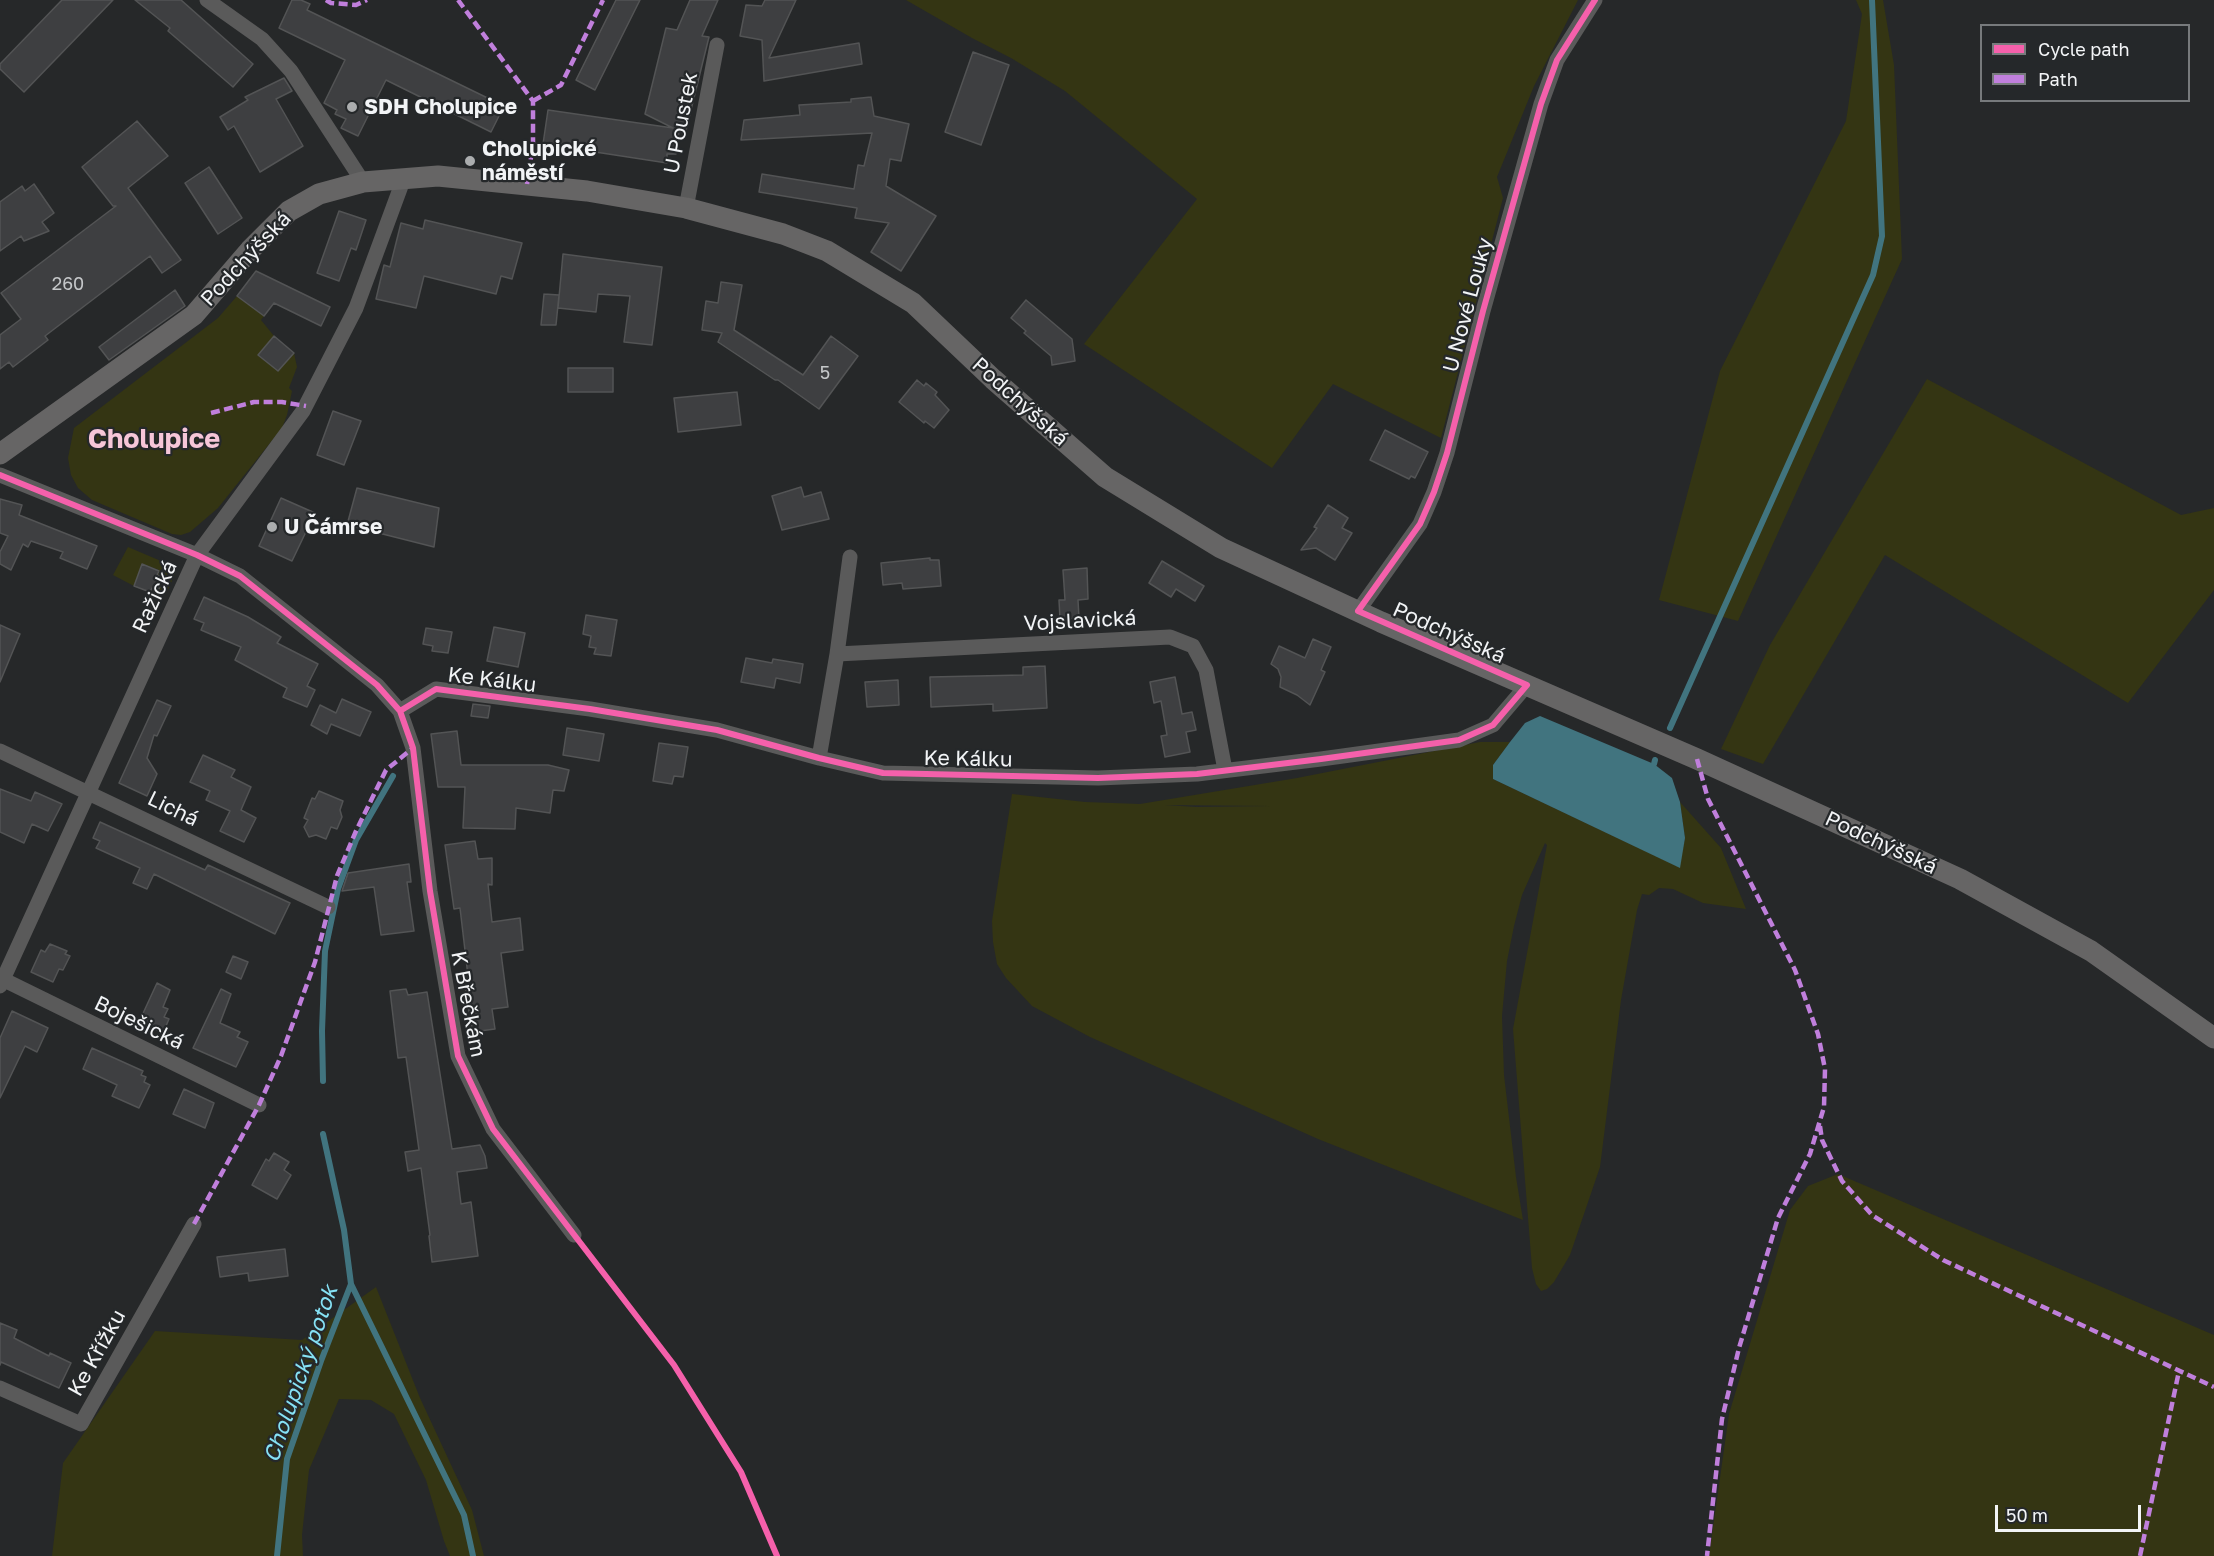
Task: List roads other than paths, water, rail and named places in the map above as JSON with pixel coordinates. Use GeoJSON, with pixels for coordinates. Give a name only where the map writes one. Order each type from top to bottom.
{"type":"FeatureCollection","features":[{"type":"Feature","properties":{"kind":"street"},"geometry":{"type":"LineString","coordinates":[[207,0],[262,39],[291,71],[363,182]]}},
{"type":"Feature","properties":{"kind":"street","name":"U Nové Louky"},"geometry":{"type":"LineString","coordinates":[[1358,611],[1420,524],[1434,492],[1448,453],[1483,311],[1541,104],[1557,60],[1594,0]]}},
{"type":"Feature","properties":{"kind":"street","name":"U Poustek"},"geometry":{"type":"LineString","coordinates":[[686,208],[717,45]]}},
{"type":"Feature","properties":{"kind":"street","name":"Podchýšská"},"geometry":{"type":"LineString","coordinates":[[0,454],[194,315],[250,250],[289,211],[319,194],[363,182],[438,176],[587,191],[686,208],[783,234],[827,251],[913,303],[993,379],[1105,477],[1221,548],[1358,611],[1697,759],[1959,879],[2091,951],[2214,1038]]}},
{"type":"Feature","properties":{"kind":"street","name":"Ražická"},"geometry":{"type":"LineString","coordinates":[[1,981],[197,555],[303,411],[356,308],[404,178]]}},
{"type":"Feature","properties":{"kind":"street"},"geometry":{"type":"LineString","coordinates":[[0,475],[197,555],[240,576],[377,685],[400,711]]}},
{"type":"Feature","properties":{"kind":"street"},"geometry":{"type":"LineString","coordinates":[[819,758],[837,654],[850,557]]}},
{"type":"Feature","properties":{"kind":"street","name":"Vojslavická"},"geometry":{"type":"LineString","coordinates":[[837,654],[1170,637],[1193,646],[1206,670],[1225,770]]}},
{"type":"Feature","properties":{"kind":"street","name":"Ke Kálku"},"geometry":{"type":"LineString","coordinates":[[400,711],[436,689],[590,709],[717,730],[883,773],[1098,778],[1225,770],[1459,740],[1493,724],[1527,685]]}},
{"type":"Feature","properties":{"kind":"street","name":"K Břečkám"},"geometry":{"type":"LineString","coordinates":[[400,711],[412,748],[430,891],[458,1056],[493,1129],[574,1235]]}},
{"type":"Feature","properties":{"kind":"street","name":"Lichá"},"geometry":{"type":"LineString","coordinates":[[0,751],[328,907]]}},
{"type":"Feature","properties":{"kind":"street","name":"Boješická"},"geometry":{"type":"LineString","coordinates":[[1,981],[258,1106]]}},
{"type":"Feature","properties":{"kind":"street","name":"Ke Křížku"},"geometry":{"type":"LineString","coordinates":[[0,1388],[81,1424],[194,1224]]}},
{"type":"Feature","properties":{"kind":"water"},"geometry":{"type":"Polygon","coordinates":[[[1540,716],[1654,764],[1672,778],[1680,802],[1685,838],[1680,868],[1493,779],[1493,765],[1510,742],[1525,723],[1540,716]]]}},
{"type":"Feature","properties":{"kind":"waterway"},"geometry":{"type":"LineString","coordinates":[[1670,728],[1873,275],[1882,236],[1872,0]]}},
{"type":"Feature","properties":{"kind":"waterway"},"geometry":{"type":"LineString","coordinates":[[1654,764],[1655,760]]}},
{"type":"Feature","properties":{"kind":"waterway","name":"Cholupický potok"},"geometry":{"type":"LineString","coordinates":[[323,1081],[325,951],[338,889],[356,840],[393,776]]}},
{"type":"Feature","properties":{"kind":"waterway","name":"Cholupický potok"},"geometry":{"type":"LineString","coordinates":[[277,1556],[287,1459],[351,1284],[344,1230],[323,1134]]}},
{"type":"Feature","properties":{"kind":"waterway"},"geometry":{"type":"LineString","coordinates":[[351,1284],[464,1515],[473,1556]]}},
{"type":"Feature","properties":{"kind":"place","name":"SDH Cholupice"},"geometry":{"type":"Point","coordinates":[352,107]}},
{"type":"Feature","properties":{"kind":"place","name":"Cholupické náměstí"},"geometry":{"type":"Point","coordinates":[470,161]}},
{"type":"Feature","properties":{"kind":"place","name":"U Čámrse"},"geometry":{"type":"Point","coordinates":[272,527]}},
{"type":"Feature","properties":{"kind":"district","name":"Cholupice"},"geometry":{"type":"Point","coordinates":[154,439]}}]}
